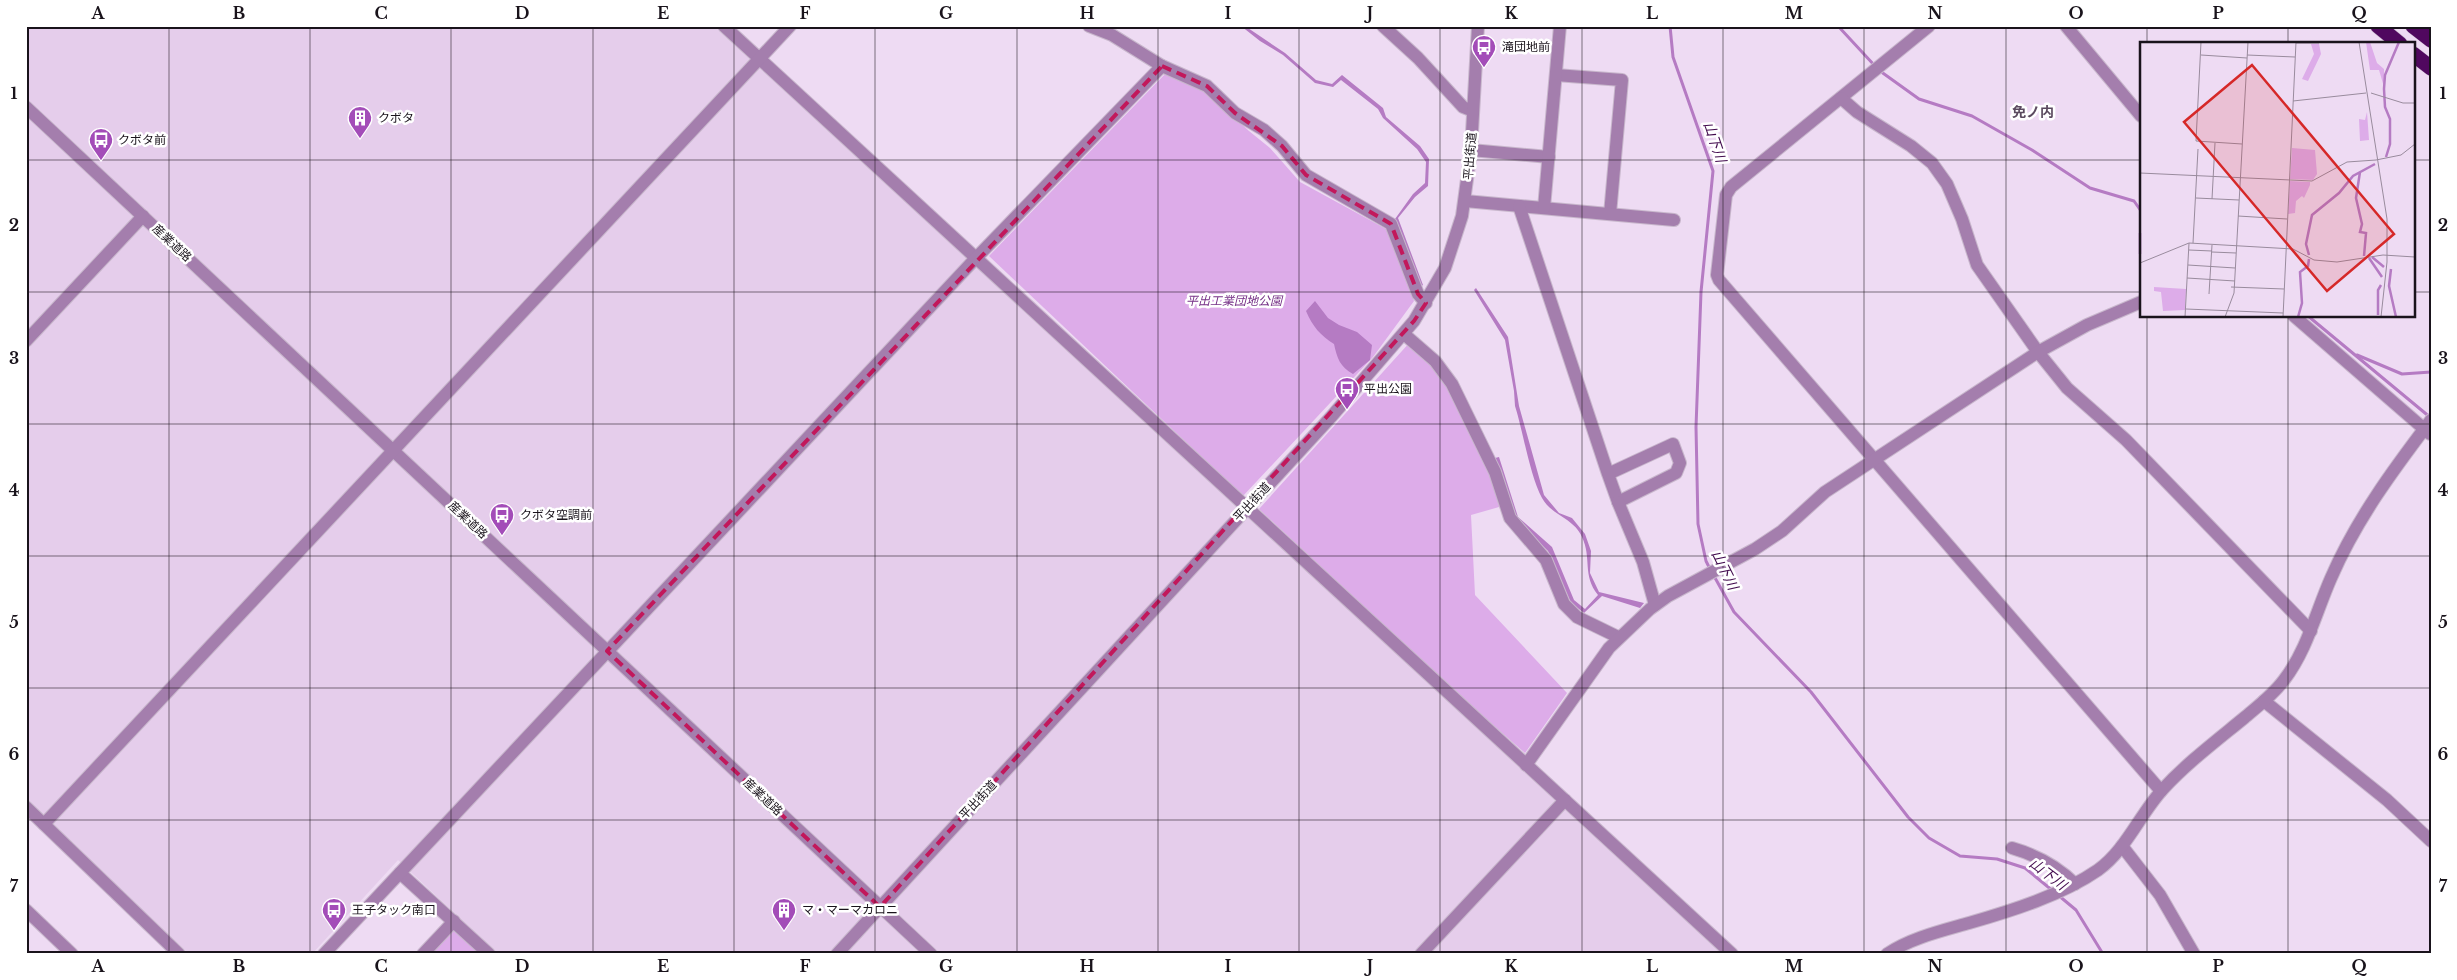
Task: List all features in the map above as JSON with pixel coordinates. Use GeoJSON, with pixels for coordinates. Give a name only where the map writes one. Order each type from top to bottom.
{"type":"FeatureCollection","features":[{"type":"Feature","properties":{"kind":"highway"},"geometry":{"type":"LineString","coordinates":[[2378,26],[2398,42]]}},
{"type":"Feature","properties":{"kind":"highway"},"geometry":{"type":"LineString","coordinates":[[2413,26],[2431,40]]}},
{"type":"Feature","properties":{"kind":"highway"},"geometry":{"type":"LineString","coordinates":[[2414,55],[2431,68]]}},
{"type":"Feature","properties":{"kind":"street"},"geometry":{"type":"LineString","coordinates":[[724,26],[1732,954]]}},
{"type":"Feature","properties":{"kind":"street"},"geometry":{"type":"LineString","coordinates":[[44,824],[790,26]]}},
{"type":"Feature","properties":{"kind":"street"},"geometry":{"type":"LineString","coordinates":[[1089,26],[1112,36],[1162,66],[1207,86],[1235,113],[1264,130],[1282,146],[1306,174],[1391,224],[1418,294],[1426,303]]}},
{"type":"Feature","properties":{"kind":"street"},"geometry":{"type":"LineString","coordinates":[[1383,26],[1418,58],[1463,107],[1473,111]]}},
{"type":"Feature","properties":{"kind":"street","name":"平出街道"},"geometry":{"type":"LineString","coordinates":[[837,954],[1248,507],[1404,334],[1426,303],[1445,268],[1465,201],[1471,150],[1478,26]]}},
{"type":"Feature","properties":{"kind":"street"},"geometry":{"type":"LineString","coordinates":[[1544,208],[1560,26]]}},
{"type":"Feature","properties":{"kind":"street"},"geometry":{"type":"LineString","coordinates":[[1929,26],[1731,187],[1726,195],[1717,275],[1723,285],[2161,791]]}},
{"type":"Feature","properties":{"kind":"street"},"geometry":{"type":"LineString","coordinates":[[2066,26],[2140,115]]}},
{"type":"Feature","properties":{"kind":"street"},"geometry":{"type":"LineString","coordinates":[[324,954],[976,258],[1162,66]]}},
{"type":"Feature","properties":{"kind":"street"},"geometry":{"type":"LineString","coordinates":[[1556,75],[1622,80],[1610,214]]}},
{"type":"Feature","properties":{"kind":"street"},"geometry":{"type":"LineString","coordinates":[[1841,98],[1857,112],[1911,146],[1932,163],[1947,184],[1962,219],[1977,265],[2038,352],[2067,388],[2126,440],[2311,631]]}},
{"type":"Feature","properties":{"kind":"street","name":"産業道路"},"geometry":{"type":"LineString","coordinates":[[26,107],[931,954]]}},
{"type":"Feature","properties":{"kind":"street"},"geometry":{"type":"LineString","coordinates":[[1471,150],[1549,157]]}},
{"type":"Feature","properties":{"kind":"street"},"geometry":{"type":"LineString","coordinates":[[1465,201],[1674,220]]}},
{"type":"Feature","properties":{"kind":"street"},"geometry":{"type":"LineString","coordinates":[[1519,206],[1608,474],[1643,562],[1655,605]]}},
{"type":"Feature","properties":{"kind":"street"},"geometry":{"type":"LineString","coordinates":[[26,341],[143,216]]}},
{"type":"Feature","properties":{"kind":"street"},"geometry":{"type":"LineString","coordinates":[[1526,765],[1618,637],[1655,605],[1755,549],[1782,531],[1825,492],[2038,352],[2087,325],[2140,302]]}},
{"type":"Feature","properties":{"kind":"street"},"geometry":{"type":"LineString","coordinates":[[1887,954],[1928,935],[2053,894],[2075,884],[2100,869],[2122,846],[2161,791],[2179,772],[2264,701],[2284,680],[2298,658],[2311,631],[2330,578],[2355,529],[2392,471],[2429,427],[2296,318]]}},
{"type":"Feature","properties":{"kind":"street"},"geometry":{"type":"LineString","coordinates":[[1404,334],[1435,361],[1452,384],[1495,472],[1510,518],[1546,560],[1564,604],[1577,617],[1618,637]]}},
{"type":"Feature","properties":{"kind":"street"},"geometry":{"type":"LineString","coordinates":[[1608,474],[1673,444],[1680,463],[1676,473],[1618,502]]}},
{"type":"Feature","properties":{"kind":"street"},"geometry":{"type":"LineString","coordinates":[[2264,701],[2387,800],[2431,841]]}},
{"type":"Feature","properties":{"kind":"street"},"geometry":{"type":"LineString","coordinates":[[1421,954],[1565,800]]}},
{"type":"Feature","properties":{"kind":"street"},"geometry":{"type":"LineString","coordinates":[[26,808],[180,954]]}},
{"type":"Feature","properties":{"kind":"street"},"geometry":{"type":"LineString","coordinates":[[2122,846],[2160,895],[2194,954]]}},
{"type":"Feature","properties":{"kind":"street"},"geometry":{"type":"LineString","coordinates":[[2012,848],[2030,853],[2060,870],[2075,884]]}},
{"type":"Feature","properties":{"kind":"street"},"geometry":{"type":"LineString","coordinates":[[400,873],[489,954]]}},
{"type":"Feature","properties":{"kind":"street"},"geometry":{"type":"LineString","coordinates":[[26,910],[72,954]]}},
{"type":"Feature","properties":{"kind":"street"},"geometry":{"type":"LineString","coordinates":[[423,954],[454,921]]}},
{"type":"Feature","properties":{"kind":"highlighted area"},"geometry":{"type":"Polygon","coordinates":[[[1162,66],[1207,86],[1235,113],[1282,146],[1306,175],[1391,224],[1418,294],[1426,303],[1414,321],[880,907],[607,651],[1162,66]]]}},
{"type":"Feature","properties":{"kind":"shaded area"},"geometry":{"type":"Polygon","coordinates":[[[26,26],[714,26],[1724,954],[498,954],[398,860],[312,954],[189,954],[26,801],[26,26]]]}},
{"type":"Feature","properties":{"kind":"shaded area"},"geometry":{"type":"Polygon","coordinates":[[[1241,26],[1245,26],[1285,53],[1316,80],[1332,84],[1342,75],[1383,108],[1386,117],[1420,146],[1429,159],[1428,186],[1415,197],[1398,218],[1423,285],[1420,287],[1395,219],[1413,194],[1425,183],[1426,162],[1417,149],[1383,118],[1378,109],[1341,80],[1333,87],[1315,83],[1283,55],[1260,41],[1241,26]]]}},
{"type":"Feature","properties":{"kind":"shaded area"},"geometry":{"type":"Polygon","coordinates":[[[1476,288],[1508,337],[1519,406],[1544,495],[1559,513],[1572,518],[1585,534],[1591,551],[1590,573],[1599,592],[1644,603],[1640,608],[1602,596],[1584,613],[1571,603],[1548,551],[1514,519],[1495,458],[1499,457],[1518,517],[1552,547],[1574,600],[1585,609],[1598,595],[1590,580],[1585,545],[1574,525],[1546,504],[1538,489],[1530,466],[1515,406],[1505,340],[1474,290],[1476,288]]]}},
{"type":"Feature","properties":{"kind":"shaded area"},"geometry":{"type":"Polygon","coordinates":[[[1315,301],[1328,318],[1339,325],[1357,332],[1372,345],[1370,360],[1353,374],[1340,362],[1334,344],[1317,330],[1309,317],[1306,311],[1315,301]]]}},
{"type":"Feature","properties":{"kind":"green space","name":"平出工業団地公園"},"geometry":{"type":"Polygon","coordinates":[[[1166,73],[1208,93],[1270,148],[1300,182],[1388,230],[1414,301],[1373,357],[1243,496],[989,256],[1166,73]]]}},
{"type":"Feature","properties":{"kind":"green space"},"geometry":{"type":"Polygon","coordinates":[[[1411,341],[1435,361],[1506,505],[1471,515],[1475,595],[1567,693],[1525,753],[1436,675],[1259,509],[1411,341]]]}},
{"type":"Feature","properties":{"kind":"green space"},"geometry":{"type":"Polygon","coordinates":[[[452,927],[480,954],[427,954],[452,927]]]}},
{"type":"Feature","properties":{"kind":"waterway","name":"山下川"},"geometry":{"type":"LineString","coordinates":[[1670,26],[1673,57],[1713,171],[1701,292],[1696,427],[1698,524],[1706,561],[1711,571]]}},
{"type":"Feature","properties":{"kind":"waterway"},"geometry":{"type":"LineString","coordinates":[[1838,26],[1875,66]]}},
{"type":"Feature","properties":{"kind":"waterway"},"geometry":{"type":"LineString","coordinates":[[1880,71],[1919,99],[1972,116],[2032,150],[2090,188],[2134,201],[2140,210]]}},
{"type":"Feature","properties":{"kind":"waterway"},"geometry":{"type":"LineString","coordinates":[[2310,318],[2431,418]]}},
{"type":"Feature","properties":{"kind":"waterway"},"geometry":{"type":"LineString","coordinates":[[2357,355],[2402,374],[2431,372]]}},
{"type":"Feature","properties":{"kind":"waterway","name":"山下川"},"geometry":{"type":"LineString","coordinates":[[1714,576],[1734,612],[1811,692],[1908,817],[1929,838],[1960,856],[1997,859],[2025,868],[2053,891]]}},
{"type":"Feature","properties":{"kind":"waterway","name":"山下川"},"geometry":{"type":"LineString","coordinates":[[2058,895],[2076,910],[2103,954]]}},
{"type":"Feature","properties":{"kind":"place","name":"滝団地前"},"geometry":{"type":"Point","coordinates":[1484,68]}},
{"type":"Feature","properties":{"kind":"place","name":"クボタ"},"geometry":{"type":"Point","coordinates":[360,139]}},
{"type":"Feature","properties":{"kind":"place","name":"クボタ前"},"geometry":{"type":"Point","coordinates":[101,161]}},
{"type":"Feature","properties":{"kind":"place","name":"平出公園"},"geometry":{"type":"Point","coordinates":[1347,410]}},
{"type":"Feature","properties":{"kind":"place","name":"クボタ空調前"},"geometry":{"type":"Point","coordinates":[502,536]}},
{"type":"Feature","properties":{"kind":"place","name":"王子タック南口"},"geometry":{"type":"Point","coordinates":[334,931]}},
{"type":"Feature","properties":{"kind":"place","name":"マ・マーマカロニ"},"geometry":{"type":"Point","coordinates":[784,931]}},
{"type":"Feature","properties":{"kind":"district","name":"免ノ内"},"geometry":{"type":"Point","coordinates":[2033,112]}}]}
